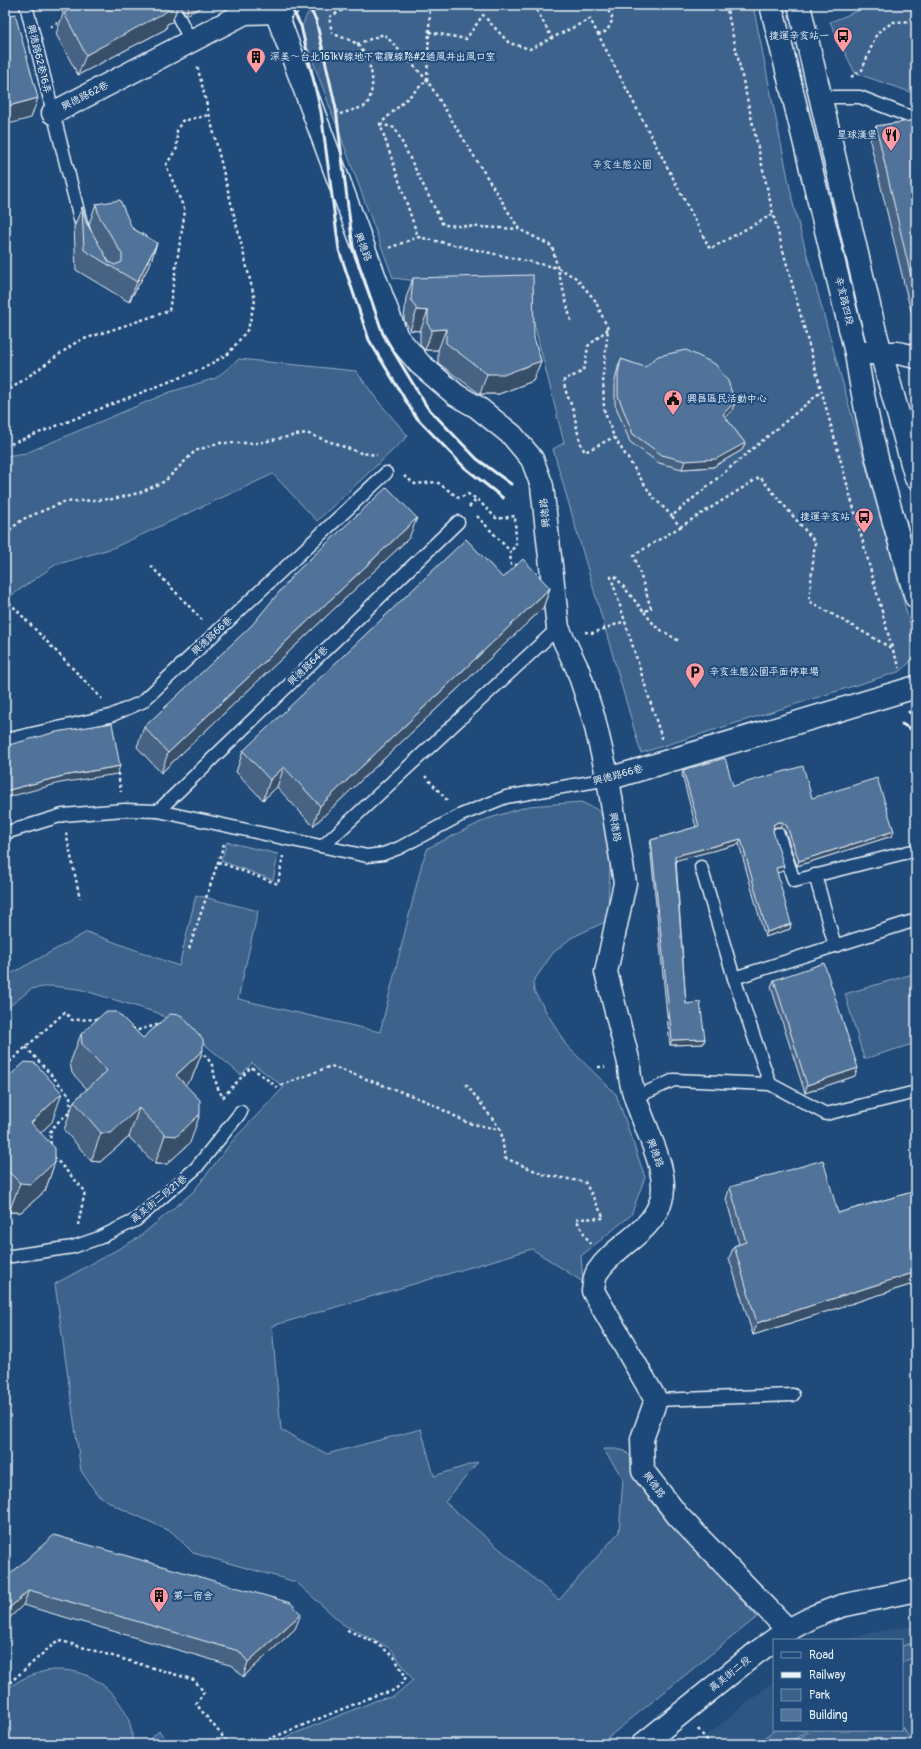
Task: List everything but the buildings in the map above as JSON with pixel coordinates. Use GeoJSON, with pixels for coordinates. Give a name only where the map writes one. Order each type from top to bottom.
{"type":"FeatureCollection","features":[{"type":"Feature","properties":{"kind":"street","name":"辛亥路四段"},"geometry":{"type":"LineString","coordinates":[[771,5],[856,353],[867,413],[894,526],[916,597]]}},
{"type":"Feature","properties":{"kind":"street"},"geometry":{"type":"LineString","coordinates":[[799,5],[875,331],[916,478]]}},
{"type":"Feature","properties":{"kind":"street","name":"興德路62巷"},"geometry":{"type":"LineString","coordinates":[[53,113],[245,13],[280,7]]}},
{"type":"Feature","properties":{"kind":"street","name":"興德路"},"geometry":{"type":"LineString","coordinates":[[280,7],[316,122],[397,337],[420,364],[456,395],[477,407],[512,435],[532,459],[542,486],[558,628],[578,670],[594,719],[608,779],[625,883],[606,972],[629,1063],[629,1075],[634,1098],[664,1175],[661,1201],[648,1224],[610,1257],[597,1272]]}},
{"type":"Feature","properties":{"kind":"street"},"geometry":{"type":"LineString","coordinates":[[856,353],[898,353],[916,357]]}},
{"type":"Feature","properties":{"kind":"street","name":"興德路66巷"},"geometry":{"type":"LineString","coordinates":[[608,779],[916,687]]}},
{"type":"Feature","properties":{"kind":"street"},"geometry":{"type":"LineString","coordinates":[[597,1272],[593,1291],[656,1400]]}},
{"type":"Feature","properties":{"kind":"street","name":"興德路"},"geometry":{"type":"LineString","coordinates":[[656,1400],[642,1439],[642,1472],[678,1516],[788,1630]]}},
{"type":"Feature","properties":{"kind":"street","name":"萬美街二段"},"geometry":{"type":"LineString","coordinates":[[775,1639],[788,1630],[815,1616],[841,1606],[916,1590]]}},
{"type":"Feature","properties":{"kind":"street","name":"萬美街二段"},"geometry":{"type":"LineString","coordinates":[[643,1744],[773,1641]]}},
{"type":"Feature","properties":{"kind":"lane","name":"興德路62巷16弄"},"geometry":{"type":"LineString","coordinates":[[26,5],[53,113]]}},
{"type":"Feature","properties":{"kind":"lane"},"geometry":{"type":"LineString","coordinates":[[172,5],[191,42]]}},
{"type":"Feature","properties":{"kind":"lane"},"geometry":{"type":"LineString","coordinates":[[821,97],[860,97],[916,119]]}},
{"type":"Feature","properties":{"kind":"lane","name":"興德路62巷"},"geometry":{"type":"LineString","coordinates":[[53,113],[84,239],[88,245]]}},
{"type":"Feature","properties":{"kind":"lane","name":"興德路66巷"},"geometry":{"type":"LineString","coordinates":[[5,740],[110,716],[142,702],[386,473]]}},
{"type":"Feature","properties":{"kind":"lane","name":"興德路64巷"},"geometry":{"type":"LineString","coordinates":[[158,811],[458,522]]}},
{"type":"Feature","properties":{"kind":"lane"},"geometry":{"type":"LineString","coordinates":[[323,846],[558,628]]}},
{"type":"Feature","properties":{"kind":"lane","name":"興德路66巷"},"geometry":{"type":"LineString","coordinates":[[5,833],[63,815],[124,810],[158,811],[367,856],[382,854],[399,848],[461,815],[506,797],[608,779]]}},
{"type":"Feature","properties":{"kind":"lane"},"geometry":{"type":"LineString","coordinates":[[778,834],[794,881],[916,850]]}},
{"type":"Feature","properties":{"kind":"lane"},"geometry":{"type":"LineString","coordinates":[[701,867],[734,978],[770,1084]]}},
{"type":"Feature","properties":{"kind":"lane"},"geometry":{"type":"LineString","coordinates":[[815,875],[835,946]]}},
{"type":"Feature","properties":{"kind":"lane"},"geometry":{"type":"LineString","coordinates":[[734,978],[916,920]]}},
{"type":"Feature","properties":{"kind":"lane"},"geometry":{"type":"LineString","coordinates":[[634,1098],[674,1080],[770,1084],[826,1114],[916,1092]]}},
{"type":"Feature","properties":{"kind":"lane","name":"萬美街二段21巷"},"geometry":{"type":"LineString","coordinates":[[5,1257],[73,1247],[99,1238],[136,1220],[196,1168],[241,1112]]}},
{"type":"Feature","properties":{"kind":"lane"},"geometry":{"type":"LineString","coordinates":[[656,1400],[793,1394]]}},
{"type":"Feature","properties":{"kind":"path"},"geometry":{"type":"LineString","coordinates":[[316,122],[366,106],[371,98],[373,72],[357,44],[332,33],[329,17],[353,5]]}},
{"type":"Feature","properties":{"kind":"path"},"geometry":{"type":"LineString","coordinates":[[380,124],[427,80],[430,5]]}},
{"type":"Feature","properties":{"kind":"path"},"geometry":{"type":"LineString","coordinates":[[534,5],[552,38]]}},
{"type":"Feature","properties":{"kind":"path"},"geometry":{"type":"LineString","coordinates":[[598,35],[607,31],[613,20],[606,5]]}},
{"type":"Feature","properties":{"kind":"path"},"geometry":{"type":"LineString","coordinates":[[726,5],[773,214],[892,648],[900,668],[892,670]]}},
{"type":"Feature","properties":{"kind":"path"},"geometry":{"type":"LineString","coordinates":[[429,32],[466,39],[483,14],[510,43],[530,49],[590,19],[710,249],[773,214]]}},
{"type":"Feature","properties":{"kind":"path"},"geometry":{"type":"LineString","coordinates":[[34,36],[66,19]]}},
{"type":"Feature","properties":{"kind":"path"},"geometry":{"type":"LineString","coordinates":[[850,78],[862,70],[877,33],[893,22],[916,21]]}},
{"type":"Feature","properties":{"kind":"path"},"geometry":{"type":"LineString","coordinates":[[357,44],[384,34],[427,80],[519,229]]}},
{"type":"Feature","properties":{"kind":"path"},"geometry":{"type":"LineString","coordinates":[[5,444],[8,445],[204,368],[229,353],[248,329],[255,300],[191,42]]}},
{"type":"Feature","properties":{"kind":"path"},"geometry":{"type":"LineString","coordinates":[[5,393],[78,341],[169,311],[185,211],[166,165],[178,148],[177,130],[182,121],[209,115]]}},
{"type":"Feature","properties":{"kind":"path"},"geometry":{"type":"LineString","coordinates":[[380,124],[395,128],[443,225],[519,229],[552,246],[571,321]]}},
{"type":"Feature","properties":{"kind":"path"},"geometry":{"type":"LineString","coordinates":[[380,124],[418,237]]}},
{"type":"Feature","properties":{"kind":"path"},"geometry":{"type":"LineString","coordinates":[[367,256],[418,237],[558,268],[576,278],[595,300],[608,329],[603,375],[604,410],[614,437],[652,496],[672,516],[680,527]]}},
{"type":"Feature","properties":{"kind":"path"},"geometry":{"type":"LineString","coordinates":[[608,329],[588,346],[584,369],[578,375],[564,379],[564,390],[573,410],[581,445],[586,452],[614,437]]}},
{"type":"Feature","properties":{"kind":"path"},"geometry":{"type":"LineString","coordinates":[[672,516],[822,391]]}},
{"type":"Feature","properties":{"kind":"path"},"geometry":{"type":"LineString","coordinates":[[5,534],[23,519],[64,502],[113,499],[139,493],[164,481],[195,451],[218,443],[258,443],[306,433],[361,453],[389,457],[390,462],[386,473],[392,472],[405,477],[415,484],[437,482],[459,498],[468,494],[478,499],[497,519],[515,516],[516,546],[510,551]]}},
{"type":"Feature","properties":{"kind":"path"},"geometry":{"type":"LineString","coordinates":[[644,612],[650,608],[634,555],[760,477],[814,542],[809,601],[892,648]]}},
{"type":"Feature","properties":{"kind":"path"},"geometry":{"type":"LineString","coordinates":[[474,514],[510,551],[511,565],[550,563]]}},
{"type":"Feature","properties":{"kind":"path"},"geometry":{"type":"LineString","coordinates":[[151,566],[214,634]]}},
{"type":"Feature","properties":{"kind":"path"},"geometry":{"type":"LineString","coordinates":[[663,742],[611,577],[616,576],[656,627],[679,641]]}},
{"type":"Feature","properties":{"kind":"path"},"geometry":{"type":"LineString","coordinates":[[5,598],[102,699],[110,716]]}},
{"type":"Feature","properties":{"kind":"path"},"geometry":{"type":"LineString","coordinates":[[558,628],[593,633],[625,621]]}},
{"type":"Feature","properties":{"kind":"path"},"geometry":{"type":"LineString","coordinates":[[117,763],[124,810]]}},
{"type":"Feature","properties":{"kind":"path"},"geometry":{"type":"LineString","coordinates":[[412,763],[461,815]]}},
{"type":"Feature","properties":{"kind":"path"},"geometry":{"type":"LineString","coordinates":[[63,815],[80,898]]}},
{"type":"Feature","properties":{"kind":"path"},"geometry":{"type":"LineString","coordinates":[[189,949],[230,827]]}},
{"type":"Feature","properties":{"kind":"path"},"geometry":{"type":"LineString","coordinates":[[218,862],[278,884],[286,838]]}},
{"type":"Feature","properties":{"kind":"path"},"geometry":{"type":"LineString","coordinates":[[5,1066],[65,1012],[72,1020],[104,1019]]}},
{"type":"Feature","properties":{"kind":"path"},"geometry":{"type":"LineString","coordinates":[[124,1026],[138,1030],[157,1025],[164,1028]]}},
{"type":"Feature","properties":{"kind":"path"},"geometry":{"type":"LineString","coordinates":[[194,1046],[208,1059],[213,1067],[216,1086],[223,1097],[241,1112]]}},
{"type":"Feature","properties":{"kind":"path"},"geometry":{"type":"LineString","coordinates":[[26,1047],[70,1096],[71,1111],[52,1128],[50,1134],[51,1145],[47,1150]]}},
{"type":"Feature","properties":{"kind":"path"},"geometry":{"type":"LineString","coordinates":[[223,1097],[251,1067],[277,1087],[331,1066],[426,1101],[468,1123],[501,1130]]}},
{"type":"Feature","properties":{"kind":"path"},"geometry":{"type":"LineString","coordinates":[[466,1084],[501,1130],[505,1158],[545,1175],[585,1182],[604,1218],[576,1219],[590,1242],[597,1272]]}},
{"type":"Feature","properties":{"kind":"path"},"geometry":{"type":"LineString","coordinates":[[52,1156],[85,1192],[73,1247]]}},
{"type":"Feature","properties":{"kind":"path"},"geometry":{"type":"LineString","coordinates":[[257,1744],[379,1694],[389,1693],[400,1686],[406,1677],[394,1657],[378,1644],[345,1629]]}},
{"type":"Feature","properties":{"kind":"path"},"geometry":{"type":"LineString","coordinates":[[5,1687],[58,1640],[194,1680],[204,1692],[196,1704],[228,1744]]}},
{"type":"Feature","properties":{"kind":"shaded area"},"geometry":{"type":"Polygon","coordinates":[[[916,1626],[916,1744],[696,1744],[773,1682],[773,1731],[903,1731],[903,1639],[850,1639],[874,1632],[916,1626]]]}},
{"type":"Feature","properties":{"kind":"green space","name":"辛亥生態公園"},"geometry":{"type":"Polygon","coordinates":[[[324,5],[753,5],[794,208],[916,646],[913,657],[901,671],[641,753],[553,449],[564,443],[527,295],[393,278],[301,29],[307,14],[324,5]]]}},
{"type":"Feature","properties":{"kind":"green space"},"geometry":{"type":"Polygon","coordinates":[[[872,5],[916,5],[916,94],[855,73],[830,22],[872,5]]]}},
{"type":"Feature","properties":{"kind":"green space"},"geometry":{"type":"Polygon","coordinates":[[[239,359],[356,371],[378,401],[408,436],[317,521],[273,474],[113,548],[55,565],[5,600],[5,456],[26,453],[170,392],[216,378],[239,359]]]}},
{"type":"Feature","properties":{"kind":"green space"},"geometry":{"type":"Polygon","coordinates":[[[581,802],[596,809],[604,817],[611,851],[607,921],[571,938],[553,953],[533,982],[534,991],[566,1045],[616,1094],[645,1177],[631,1215],[581,1256],[583,1282],[532,1249],[272,1326],[281,1430],[327,1454],[421,1429],[434,1476],[478,1462],[445,1502],[559,1600],[619,1532],[623,1478],[603,1449],[625,1451],[631,1457],[633,1468],[669,1520],[757,1617],[600,1744],[269,1744],[380,1699],[393,1697],[413,1680],[391,1649],[344,1625],[296,1582],[193,1553],[172,1532],[116,1506],[97,1494],[81,1471],[55,1284],[138,1238],[193,1192],[234,1139],[284,1087],[252,1063],[241,1075],[202,1042],[158,1013],[79,989],[51,986],[31,989],[5,1010],[5,977],[87,932],[179,966],[196,895],[258,911],[238,999],[380,1032],[422,863],[428,848],[487,819],[529,806],[581,802]]]}},
{"type":"Feature","properties":{"kind":"green space"},"geometry":{"type":"Polygon","coordinates":[[[227,842],[278,854],[273,880],[221,861],[227,842]]]}},
{"type":"Feature","properties":{"kind":"green space"},"geometry":{"type":"Polygon","coordinates":[[[916,973],[916,1043],[864,1059],[845,994],[916,973]]]}},
{"type":"Feature","properties":{"kind":"green space"},"geometry":{"type":"Polygon","coordinates":[[[916,1642],[916,1659],[909,1659],[903,1662],[903,1646],[916,1642]]]}},
{"type":"Feature","properties":{"kind":"green space"},"geometry":{"type":"Polygon","coordinates":[[[52,1670],[82,1673],[104,1686],[120,1703],[125,1712],[130,1723],[132,1744],[5,1744],[5,1691],[27,1677],[52,1670]]]}},
{"type":"Feature","properties":{"kind":"green space"},"geometry":{"type":"Polygon","coordinates":[[[903,1728],[914,1744],[792,1744],[810,1731],[903,1731],[903,1728]]]}},
{"type":"Feature","properties":{"kind":"green space"},"geometry":{"type":"Polygon","coordinates":[[[159,1731],[170,1744],[144,1744],[159,1731]]]}},
{"type":"Feature","properties":{"kind":"green space"},"geometry":{"type":"Polygon","coordinates":[[[774,1731],[806,1731],[788,1744],[755,1744],[774,1731]]]}},
{"type":"Feature","properties":{"kind":"railway"},"geometry":{"type":"LineString","coordinates":[[290,5],[301,26],[321,112],[339,250],[369,340],[415,416],[464,467],[503,498]]}},
{"type":"Feature","properties":{"kind":"railway"},"geometry":{"type":"LineString","coordinates":[[308,5],[316,20],[336,109],[353,247],[383,334],[427,407],[477,459],[511,484]]}},
{"type":"Feature","properties":{"kind":"railway"},"geometry":{"type":"LineString","coordinates":[[909,712],[916,715]]}},
{"type":"Feature","properties":{"kind":"railway"},"geometry":{"type":"LineString","coordinates":[[902,724],[916,732]]}},
{"type":"Feature","properties":{"kind":"place","name":"捷運辛亥站一"},"geometry":{"type":"Point","coordinates":[843,53]}},
{"type":"Feature","properties":{"kind":"place","name":"深美～台北161kV線地下電纜線路#2通風井出風口室"},"geometry":{"type":"Point","coordinates":[256,74]}},
{"type":"Feature","properties":{"kind":"place","name":"星球漢堡"},"geometry":{"type":"Point","coordinates":[891,152]}},
{"type":"Feature","properties":{"kind":"place","name":"興昌區民活動中心"},"geometry":{"type":"Point","coordinates":[673,416]}},
{"type":"Feature","properties":{"kind":"place","name":"捷運辛亥站"},"geometry":{"type":"Point","coordinates":[864,534]}},
{"type":"Feature","properties":{"kind":"place","name":"辛亥生態公園平面停車場"},"geometry":{"type":"Point","coordinates":[695,689]}},
{"type":"Feature","properties":{"kind":"place","name":"第一宿舍"},"geometry":{"type":"Point","coordinates":[159,1613]}}]}
